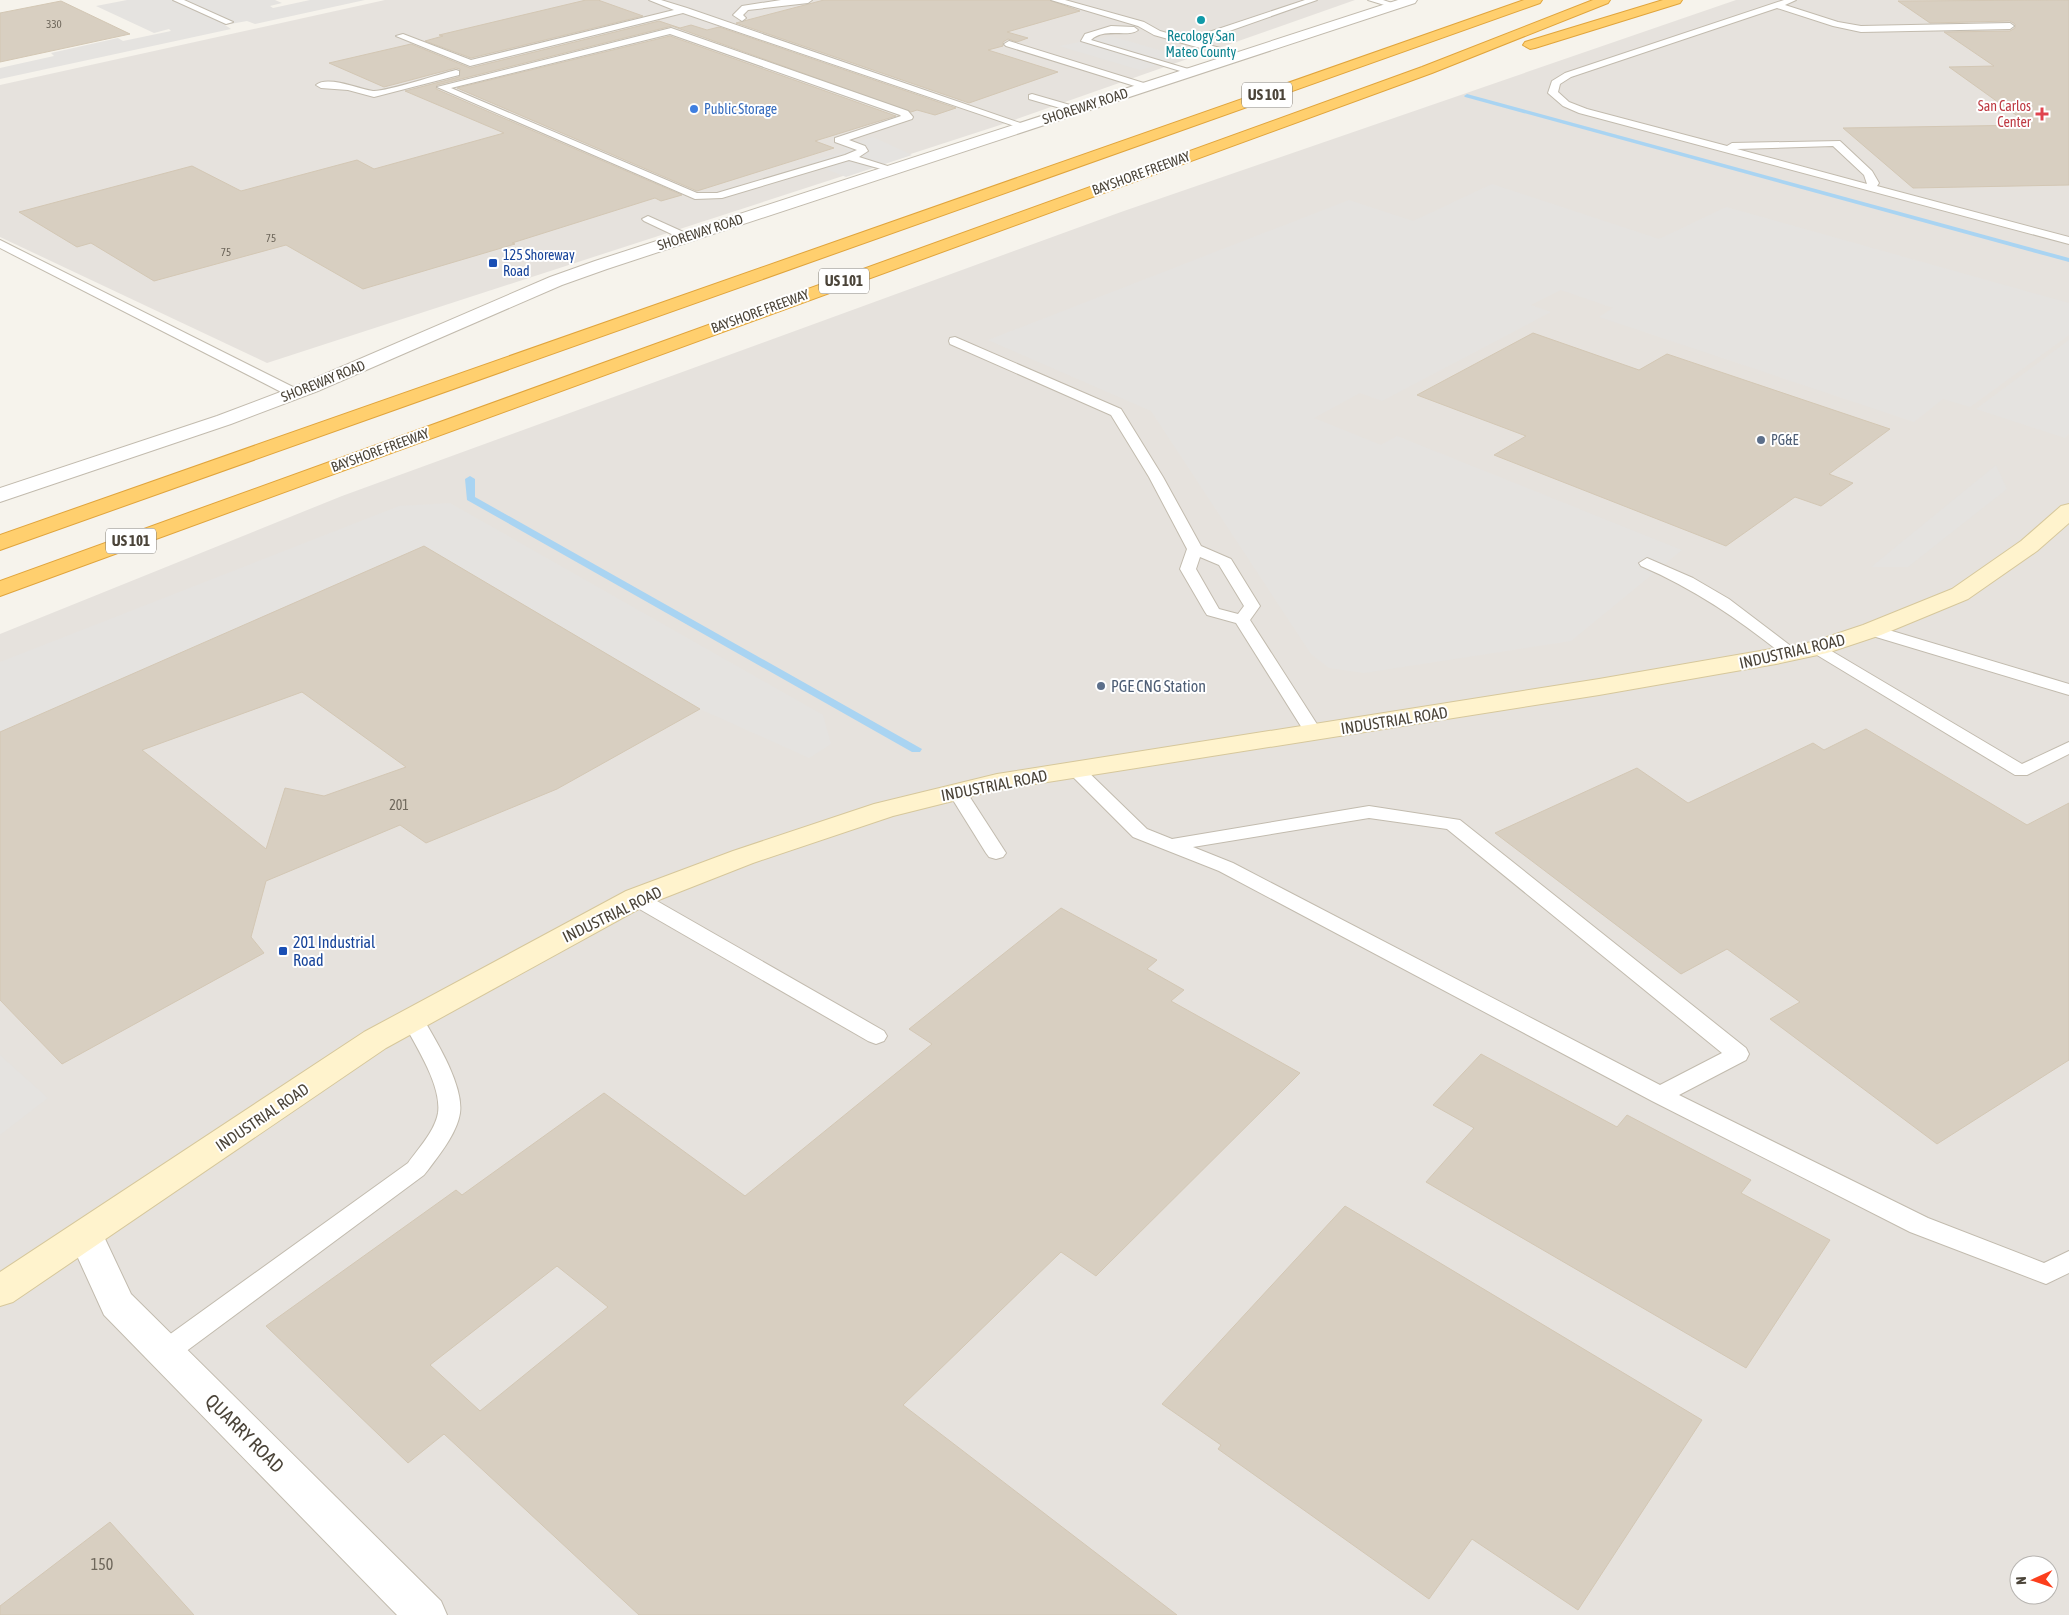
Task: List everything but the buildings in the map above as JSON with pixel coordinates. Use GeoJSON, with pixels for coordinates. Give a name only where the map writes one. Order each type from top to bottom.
{"type":"FeatureCollection","features":[{"type":"Feature","properties":{"kind":"highway","name":"BAYSHORE FREEWAY"},"geometry":{"type":"LineString","coordinates":[[0,543],[1536,0]]}},
{"type":"Feature","properties":{"kind":"highway","name":"BAYSHORE FREEWAY"},"geometry":{"type":"LineString","coordinates":[[0,589],[1426,70],[1604,0]]}},
{"type":"Feature","properties":{"kind":"highway"},"geometry":{"type":"LineString","coordinates":[[1426,70],[1542,42],[1676,0]]}},
{"type":"Feature","properties":{"kind":"highway"},"geometry":{"type":"LineString","coordinates":[[998,190],[1260,82]]}},
{"type":"Feature","properties":{"kind":"highway"},"geometry":{"type":"LineString","coordinates":[[0,604],[261,493]]}},
{"type":"Feature","properties":{"kind":"main road","name":"INDUSTRIAL ROAD"},"geometry":{"type":"LineString","coordinates":[[0,1291],[86,1236],[375,1040],[636,898],[743,857],[884,810],[997,782],[1609,686],[1818,648],[1872,630],[1960,594],[2029,546],[2069,511]]}},
{"type":"Feature","properties":{"kind":"street","name":"SHOREWAY ROAD"},"geometry":{"type":"LineString","coordinates":[[0,495],[224,420],[294,393],[556,281],[1074,109],[1411,0]]}},
{"type":"Feature","properties":{"kind":"street","name":"QUARRY ROAD"},"geometry":{"type":"LineString","coordinates":[[86,1236],[117,1304],[426,1615]]}},
{"type":"Feature","properties":{"kind":"lane"},"geometry":{"type":"LineString","coordinates":[[177,0],[229,22]]}},
{"type":"Feature","properties":{"kind":"lane"},"geometry":{"type":"LineString","coordinates":[[653,0],[1024,126]]}},
{"type":"Feature","properties":{"kind":"lane"},"geometry":{"type":"LineString","coordinates":[[321,85],[349,87],[374,94],[455,74],[470,63],[682,9],[745,19],[736,15],[746,8],[808,0]]}},
{"type":"Feature","properties":{"kind":"lane"},"geometry":{"type":"LineString","coordinates":[[1055,0],[1141,24],[1157,33]]}},
{"type":"Feature","properties":{"kind":"lane"},"geometry":{"type":"LineString","coordinates":[[1188,42],[1313,0]]}},
{"type":"Feature","properties":{"kind":"lane"},"geometry":{"type":"LineString","coordinates":[[1372,0],[1394,6]]}},
{"type":"Feature","properties":{"kind":"lane"},"geometry":{"type":"LineString","coordinates":[[1792,0],[1568,75],[1555,83],[1553,94],[1566,104],[1583,111],[2069,241]]}},
{"type":"Feature","properties":{"kind":"lane"},"geometry":{"type":"LineString","coordinates":[[1776,5],[1836,24],[1861,29],[2010,26]]}},
{"type":"Feature","properties":{"kind":"lane"},"geometry":{"type":"LineString","coordinates":[[1095,22],[1124,30]]}},
{"type":"Feature","properties":{"kind":"lane"},"geometry":{"type":"LineString","coordinates":[[1190,71],[1086,41],[1088,36],[1100,31],[1124,30],[1157,33],[1239,56]]}},
{"type":"Feature","properties":{"kind":"lane"},"geometry":{"type":"LineString","coordinates":[[849,157],[863,151],[861,148],[839,140],[908,117],[904,113],[671,32],[662,32],[442,87],[695,196],[718,196],[849,157],[892,169]]}},
{"type":"Feature","properties":{"kind":"lane"},"geometry":{"type":"LineString","coordinates":[[400,36],[470,63]]}},
{"type":"Feature","properties":{"kind":"lane"},"geometry":{"type":"LineString","coordinates":[[1009,44],[1144,86]]}},
{"type":"Feature","properties":{"kind":"lane"},"geometry":{"type":"LineString","coordinates":[[1032,97],[1074,109]]}},
{"type":"Feature","properties":{"kind":"lane"},"geometry":{"type":"LineString","coordinates":[[984,101],[988,114]]}},
{"type":"Feature","properties":{"kind":"lane"},"geometry":{"type":"LineString","coordinates":[[1725,149],[1734,145],[1751,144],[1836,143],[1868,173],[1874,183],[1870,188]]}},
{"type":"Feature","properties":{"kind":"lane"},"geometry":{"type":"LineString","coordinates":[[648,219],[686,237]]}},
{"type":"Feature","properties":{"kind":"lane"},"geometry":{"type":"LineString","coordinates":[[0,243],[294,393]]}},
{"type":"Feature","properties":{"kind":"lane"},"geometry":{"type":"LineString","coordinates":[[955,341],[1116,412],[1156,478],[1195,549],[1225,562],[1252,606],[1242,620]]}},
{"type":"Feature","properties":{"kind":"lane"},"geometry":{"type":"LineString","coordinates":[[1195,549],[1188,569],[1213,612],[1242,620],[1313,732]]}},
{"type":"Feature","properties":{"kind":"lane"},"geometry":{"type":"LineString","coordinates":[[1647,563],[1670,572],[1727,603],[1792,654]]}},
{"type":"Feature","properties":{"kind":"lane"},"geometry":{"type":"LineString","coordinates":[[1872,630],[2069,690]]}},
{"type":"Feature","properties":{"kind":"lane"},"geometry":{"type":"LineString","coordinates":[[1818,648],[2021,771],[2069,747]]}},
{"type":"Feature","properties":{"kind":"lane"},"geometry":{"type":"LineString","coordinates":[[1076,770],[1140,833],[1226,868],[1660,1095],[1919,1225],[2046,1274],[2069,1261]]}},
{"type":"Feature","properties":{"kind":"lane"},"geometry":{"type":"LineString","coordinates":[[957,792],[996,852]]}},
{"type":"Feature","properties":{"kind":"lane"},"geometry":{"type":"LineString","coordinates":[[1170,845],[1368,812],[1453,824],[1738,1054],[1660,1095]]}},
{"type":"Feature","properties":{"kind":"lane"},"geometry":{"type":"LineString","coordinates":[[636,898],[876,1036]]}},
{"type":"Feature","properties":{"kind":"lane"},"geometry":{"type":"LineString","coordinates":[[164,1353],[416,1170],[432,1149],[449,1113],[447,1090],[413,1020]]}},
{"type":"Feature","properties":{"kind":"shaded area"},"geometry":{"type":"Polygon","coordinates":[[[127,0],[275,0],[282,3],[270,6],[273,8],[310,0],[365,0],[255,24],[247,21],[225,25],[231,29],[0,79],[0,68],[54,56],[51,53],[118,38],[123,41],[171,31],[169,29],[154,33],[96,6],[127,0]]]}},
{"type":"Feature","properties":{"kind":"shaded area"},"geometry":{"type":"Polygon","coordinates":[[[385,0],[1355,0],[1000,125],[267,363],[0,237],[0,85],[385,0]]]}},
{"type":"Feature","properties":{"kind":"shaded area"},"geometry":{"type":"Polygon","coordinates":[[[1736,0],[2069,0],[2069,1615],[0,1615],[0,634],[342,496],[1121,212],[1736,0]]]}},
{"type":"Feature","properties":{"kind":"shaded area"},"geometry":{"type":"Polygon","coordinates":[[[1111,36],[1183,57],[1140,70],[1059,46],[1111,36]]]}},
{"type":"Feature","properties":{"kind":"shaded area"},"geometry":{"type":"Polygon","coordinates":[[[873,137],[912,155],[846,177],[808,162],[848,151],[842,147],[873,137]]]}},
{"type":"Feature","properties":{"kind":"shaded area"},"geometry":{"type":"Polygon","coordinates":[[[1492,184],[1659,239],[1726,207],[2069,303],[2069,335],[1970,407],[1943,399],[1914,422],[1599,317],[1613,308],[1561,290],[1531,305],[1551,312],[1382,401],[1360,393],[1314,418],[1381,445],[1397,436],[1682,550],[1571,641],[1364,673],[1329,668],[1311,654],[1151,411],[988,340],[1349,200],[1413,221],[1492,184]]]}},
{"type":"Feature","properties":{"kind":"shaded area"},"geometry":{"type":"Polygon","coordinates":[[[2069,340],[2069,434],[2065,438],[1976,409],[2069,340]]]}},
{"type":"Feature","properties":{"kind":"shaded area"},"geometry":{"type":"Polygon","coordinates":[[[1996,465],[2007,489],[1908,567],[1871,567],[1996,465]]]}},
{"type":"Feature","properties":{"kind":"shaded area"},"geometry":{"type":"Polygon","coordinates":[[[450,503],[823,715],[831,744],[809,758],[700,709],[424,546],[0,733],[0,662],[399,506],[450,503]]]}},
{"type":"Feature","properties":{"kind":"shaded area"},"geometry":{"type":"Polygon","coordinates":[[[0,1055],[48,1098],[0,1135],[0,1055]]]}},
{"type":"Feature","properties":{"kind":"waterway"},"geometry":{"type":"LineString","coordinates":[[1467,96],[2069,260]]}},
{"type":"Feature","properties":{"kind":"waterway"},"geometry":{"type":"LineString","coordinates":[[470,479],[470,498],[916,749]]}},
{"type":"Feature","properties":{"kind":"place","name":"Recology San Mateo County"},"geometry":{"type":"Point","coordinates":[1201,20]}},
{"type":"Feature","properties":{"kind":"place","name":"Public Storage"},"geometry":{"type":"Point","coordinates":[694,109]}},
{"type":"Feature","properties":{"kind":"place","name":"San Carlos Center"},"geometry":{"type":"Point","coordinates":[2042,114]}},
{"type":"Feature","properties":{"kind":"place","name":"125 Shoreway Road"},"geometry":{"type":"Point","coordinates":[493,263]}},
{"type":"Feature","properties":{"kind":"place","name":"PG&E"},"geometry":{"type":"Point","coordinates":[1761,440]}},
{"type":"Feature","properties":{"kind":"place","name":"PGE CNG Station"},"geometry":{"type":"Point","coordinates":[1101,686]}},
{"type":"Feature","properties":{"kind":"place","name":"201 Industrial Road"},"geometry":{"type":"Point","coordinates":[283,951]}}]}
